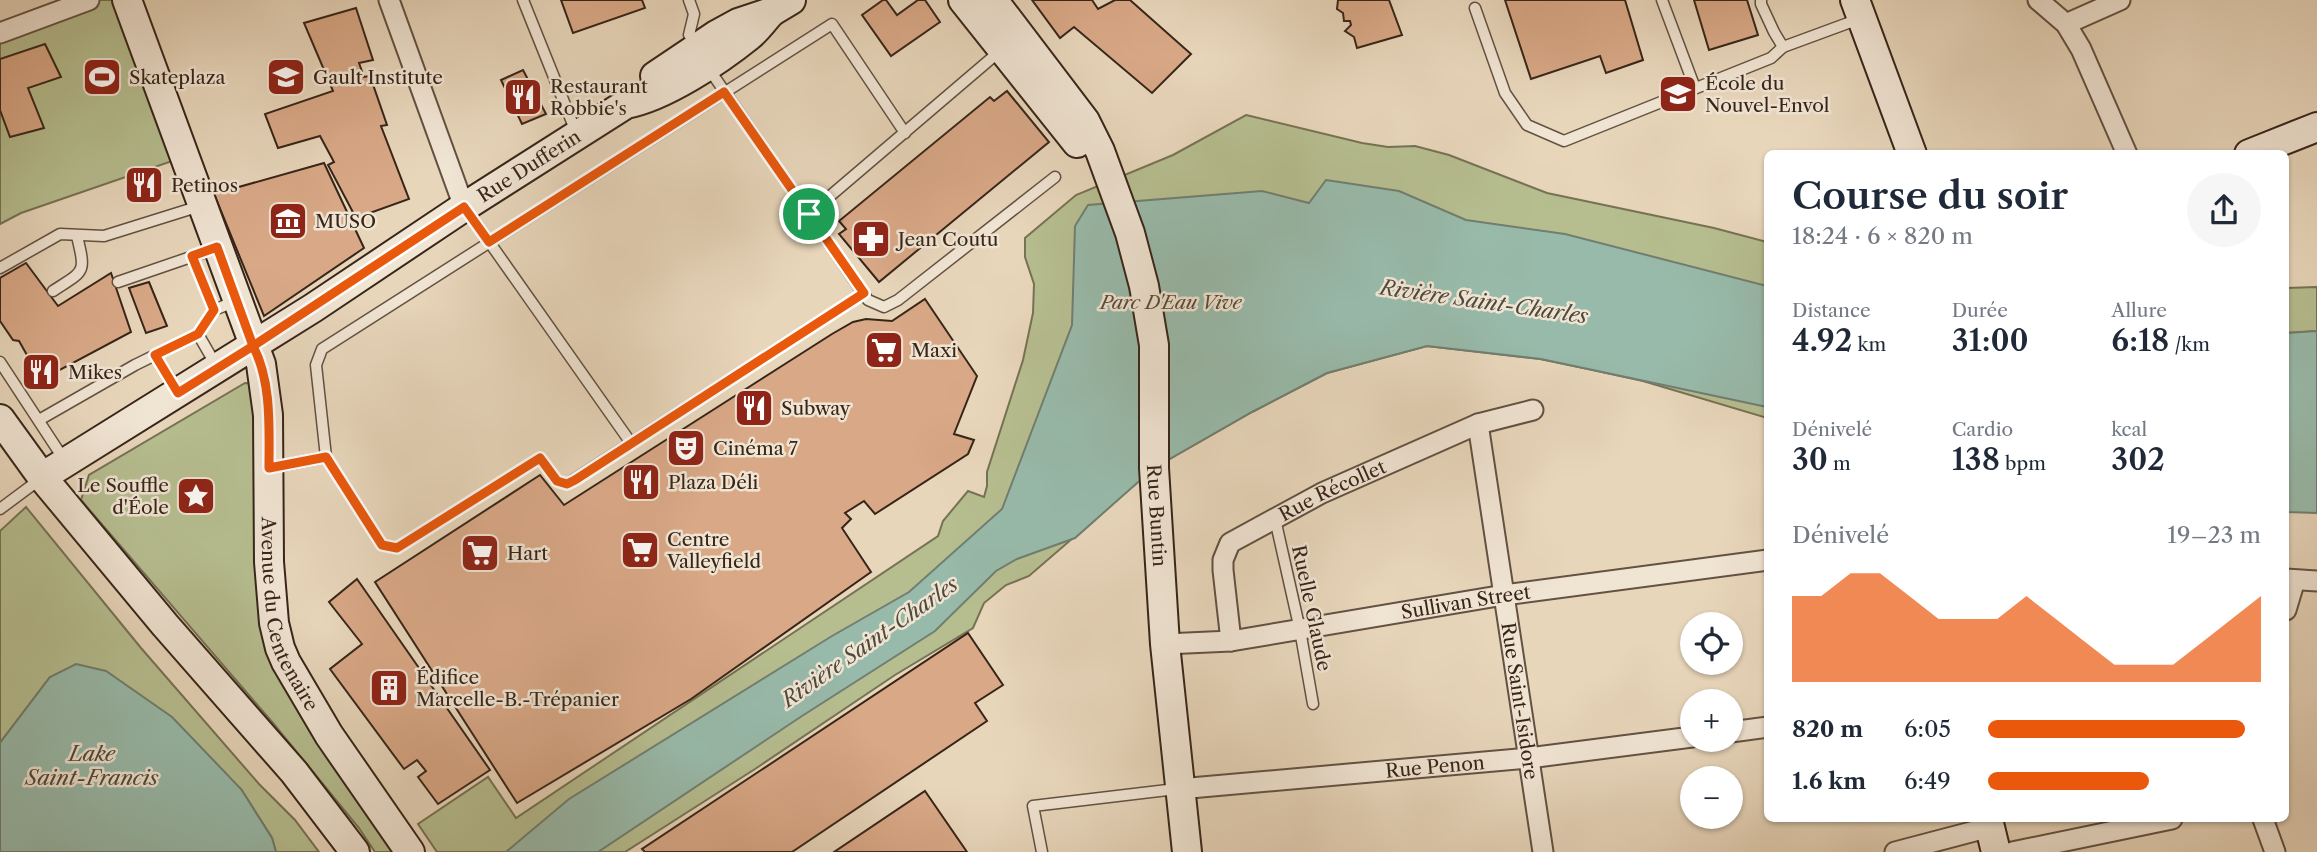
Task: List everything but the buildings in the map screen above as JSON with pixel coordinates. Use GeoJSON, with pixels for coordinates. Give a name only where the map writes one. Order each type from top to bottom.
{"type":"FeatureCollection","features":[{"type":"Feature","properties":{"kind":"street"},"geometry":{"type":"LineString","coordinates":[[0,33],[89,0]]}},
{"type":"Feature","properties":{"kind":"street","name":"Avenue du Centenaire"},"geometry":{"type":"LineString","coordinates":[[127,0],[202,206],[205,252],[225,305],[253,346],[261,364],[268,415],[269,562],[274,623],[280,648],[329,735],[410,852]]}},
{"type":"Feature","properties":{"kind":"street"},"geometry":{"type":"LineString","coordinates":[[389,0],[464,207]]}},
{"type":"Feature","properties":{"kind":"street","name":"Rue Buntin"},"geometry":{"type":"LineString","coordinates":[[963,0],[1114,192]]}},
{"type":"Feature","properties":{"kind":"street","name":"Rue Buntin"},"geometry":{"type":"LineString","coordinates":[[993,0],[1085,121],[1100,151],[1130,233],[1144,286],[1154,345],[1154,468],[1165,643],[1187,852]]}},
{"type":"Feature","properties":{"kind":"street"},"geometry":{"type":"LineString","coordinates":[[2038,0],[2066,24],[2081,48],[2125,150]]}},
{"type":"Feature","properties":{"kind":"street"},"geometry":{"type":"LineString","coordinates":[[2066,24],[2120,0]]}},
{"type":"Feature","properties":{"kind":"street","name":"Rue Dufferin"},"geometry":{"type":"LineString","coordinates":[[43,477],[253,346],[626,104],[652,97],[697,49],[751,35],[781,6]]}},
{"type":"Feature","properties":{"kind":"street"},"geometry":{"type":"LineString","coordinates":[[1858,9],[1911,150]]}},
{"type":"Feature","properties":{"kind":"street"},"geometry":{"type":"LineString","coordinates":[[2259,150],[2317,127]]}},
{"type":"Feature","properties":{"kind":"street","name":"Rue Récollet"},"geometry":{"type":"LineString","coordinates":[[1231,641],[1223,570],[1230,543],[1322,493],[1478,424],[1534,410]]}},
{"type":"Feature","properties":{"kind":"street"},"geometry":{"type":"LineString","coordinates":[[0,419],[43,477],[165,625],[294,772],[355,852]]}},
{"type":"Feature","properties":{"kind":"street","name":"Rue Saint-Isidore"},"geometry":{"type":"LineString","coordinates":[[1478,424],[1543,852]]}},
{"type":"Feature","properties":{"kind":"street","name":"Sullivan Street"},"geometry":{"type":"LineString","coordinates":[[1165,643],[1231,641],[1504,595],[1764,561]]}},
{"type":"Feature","properties":{"kind":"street"},"geometry":{"type":"LineString","coordinates":[[2290,580],[2317,581]]}},
{"type":"Feature","properties":{"kind":"street"},"geometry":{"type":"LineString","coordinates":[[1743,730],[1764,728]]}},
{"type":"Feature","properties":{"kind":"street","name":"Rue Penon"},"geometry":{"type":"LineString","coordinates":[[1179,789],[1529,758],[1680,739]]}},
{"type":"Feature","properties":{"kind":"street"},"geometry":{"type":"LineString","coordinates":[[2012,852],[2157,822]]}},
{"type":"Feature","properties":{"kind":"street"},"geometry":{"type":"LineString","coordinates":[[2264,822],[2275,852]]}},
{"type":"Feature","properties":{"kind":"street"},"geometry":{"type":"LineString","coordinates":[[1895,852],[1991,833]]}},
{"type":"Feature","properties":{"kind":"lane"},"geometry":{"type":"LineString","coordinates":[[523,0],[577,135]]}},
{"type":"Feature","properties":{"kind":"lane"},"geometry":{"type":"LineString","coordinates":[[688,0],[694,14],[697,49],[868,300],[884,307],[898,300],[1055,177]]}},
{"type":"Feature","properties":{"kind":"lane"},"geometry":{"type":"LineString","coordinates":[[1662,0],[1695,88]]}},
{"type":"Feature","properties":{"kind":"lane"},"geometry":{"type":"LineString","coordinates":[[1761,0],[1783,47]]}},
{"type":"Feature","properties":{"kind":"lane"},"geometry":{"type":"LineString","coordinates":[[1475,8],[1505,93],[1527,125],[1564,141],[1771,58],[1783,47],[1858,9]]}},
{"type":"Feature","properties":{"kind":"lane"},"geometry":{"type":"LineString","coordinates":[[864,293],[567,484],[557,481],[540,458],[397,548],[382,545],[326,457],[316,365],[322,349],[373,319],[832,24],[905,133]]}},
{"type":"Feature","properties":{"kind":"lane"},"geometry":{"type":"LineString","coordinates":[[809,214],[1003,49]]}},
{"type":"Feature","properties":{"kind":"lane"},"geometry":{"type":"LineString","coordinates":[[0,268],[60,234],[104,236],[202,206]]}},
{"type":"Feature","properties":{"kind":"lane"},"geometry":{"type":"LineString","coordinates":[[464,207],[631,443]]}},
{"type":"Feature","properties":{"kind":"lane"},"geometry":{"type":"LineString","coordinates":[[53,291],[80,273],[83,267],[77,236]]}},
{"type":"Feature","properties":{"kind":"lane"},"geometry":{"type":"LineString","coordinates":[[118,282],[205,252]]}},
{"type":"Feature","properties":{"kind":"lane"},"geometry":{"type":"LineString","coordinates":[[38,420],[198,334],[225,305]]}},
{"type":"Feature","properties":{"kind":"lane"},"geometry":{"type":"LineString","coordinates":[[198,334],[218,368]]}},
{"type":"Feature","properties":{"kind":"lane"},"geometry":{"type":"LineString","coordinates":[[155,355],[178,393]]}},
{"type":"Feature","properties":{"kind":"lane"},"geometry":{"type":"LineString","coordinates":[[0,362],[66,462]]}},
{"type":"Feature","properties":{"kind":"lane"},"geometry":{"type":"LineString","coordinates":[[269,468],[326,457]]}},
{"type":"Feature","properties":{"kind":"lane"},"geometry":{"type":"LineString","coordinates":[[0,509],[43,477]]}},
{"type":"Feature","properties":{"kind":"lane","name":"Ruelle Glaude"},"geometry":{"type":"LineString","coordinates":[[1274,518],[1300,630],[1313,704]]}},
{"type":"Feature","properties":{"kind":"lane"},"geometry":{"type":"LineString","coordinates":[[1042,852],[1033,806],[1179,789]]}},
{"type":"Feature","properties":{"kind":"green space"},"geometry":{"type":"Polygon","coordinates":[[[89,0],[127,0],[184,157],[21,213],[0,224],[0,33],[89,0]]]}},
{"type":"Feature","properties":{"kind":"green space","name":"Parc D'Eau Vive"},"geometry":{"type":"Polygon","coordinates":[[[1246,115],[1362,143],[1388,147],[1415,146],[1449,155],[1547,193],[1764,241],[1764,417],[1643,381],[1588,369],[1540,359],[1427,346],[1327,373],[1154,468],[1029,576],[1006,585],[984,603],[973,628],[895,675],[625,852],[437,852],[418,824],[488,777],[516,818],[938,536],[943,521],[968,491],[984,497],[987,472],[1023,360],[1033,313],[1034,284],[1025,257],[1025,238],[1076,195],[1173,155],[1246,115]]]}},
{"type":"Feature","properties":{"kind":"green space"},"geometry":{"type":"Polygon","coordinates":[[[2317,287],[2317,331],[2289,333],[2289,288],[2317,287]]]}},
{"type":"Feature","properties":{"kind":"green space"},"geometry":{"type":"Polygon","coordinates":[[[245,383],[255,384],[267,612],[400,852],[375,852],[359,828],[273,723],[81,500],[89,475],[245,383]]]}},
{"type":"Feature","properties":{"kind":"green space"},"geometry":{"type":"Polygon","coordinates":[[[26,507],[141,648],[259,784],[295,820],[319,852],[276,852],[272,838],[241,789],[50,677],[0,743],[0,531],[26,507]]]}},
{"type":"Feature","properties":{"kind":"water","name":"Parc D'Eau Vive"},"geometry":{"type":"Polygon","coordinates":[[[1326,180],[1399,191],[1466,220],[1565,234],[1764,285],[1764,406],[1541,359],[1427,346],[1327,373],[1154,468],[1075,538],[1017,559],[996,571],[935,631],[598,852],[506,852],[569,799],[832,636],[909,592],[1002,509],[1072,325],[1075,226],[1088,205],[1262,191],[1309,203],[1326,180]]]}},
{"type":"Feature","properties":{"kind":"water"},"geometry":{"type":"Polygon","coordinates":[[[2317,331],[2317,513],[2289,512],[2289,333],[2317,331]]]}},
{"type":"Feature","properties":{"kind":"water","name":"Lake Saint-Francis"},"geometry":{"type":"Polygon","coordinates":[[[76,664],[106,671],[172,717],[241,789],[272,838],[276,852],[0,852],[0,743],[50,677],[76,664]]]}},
{"type":"Feature","properties":{"kind":"place","name":"Skateplaza"},"geometry":{"type":"Point","coordinates":[102,77]}},
{"type":"Feature","properties":{"kind":"place","name":"Gault Institute"},"geometry":{"type":"Point","coordinates":[286,77]}},
{"type":"Feature","properties":{"kind":"place","name":"École du Nouvel-Envol"},"geometry":{"type":"Point","coordinates":[1678,94]}},
{"type":"Feature","properties":{"kind":"place","name":"Restaurant Robbie's"},"geometry":{"type":"Point","coordinates":[523,97]}},
{"type":"Feature","properties":{"kind":"place","name":"Petinos"},"geometry":{"type":"Point","coordinates":[144,185]}},
{"type":"Feature","properties":{"kind":"place","name":"MUSO"},"geometry":{"type":"Point","coordinates":[288,221]}},
{"type":"Feature","properties":{"kind":"place","name":"Jean Coutu"},"geometry":{"type":"Point","coordinates":[871,239]}},
{"type":"Feature","properties":{"kind":"place","name":"Maxi"},"geometry":{"type":"Point","coordinates":[884,350]}},
{"type":"Feature","properties":{"kind":"place","name":"Mikes"},"geometry":{"type":"Point","coordinates":[41,372]}},
{"type":"Feature","properties":{"kind":"place","name":"Subway"},"geometry":{"type":"Point","coordinates":[754,408]}},
{"type":"Feature","properties":{"kind":"place","name":"Cinéma 7"},"geometry":{"type":"Point","coordinates":[686,448]}},
{"type":"Feature","properties":{"kind":"place","name":"Plaza Déli"},"geometry":{"type":"Point","coordinates":[641,482]}},
{"type":"Feature","properties":{"kind":"place","name":"Le Souffle d'Éole"},"geometry":{"type":"Point","coordinates":[196,496]}},
{"type":"Feature","properties":{"kind":"place","name":"Centre Valleyfield"},"geometry":{"type":"Point","coordinates":[640,550]}},
{"type":"Feature","properties":{"kind":"place","name":"Hart"},"geometry":{"type":"Point","coordinates":[480,553]}},
{"type":"Feature","properties":{"kind":"place","name":"Édifice Marcelle-B.-Trépanier"},"geometry":{"type":"Point","coordinates":[389,688]}},
{"type":"Feature","properties":{"kind":"route"},"geometry":{"type":"LineString","coordinates":[[809,214],[724,92],[489,242],[464,207],[253,346],[217,247],[192,256],[214,310],[198,334],[155,355],[178,393],[253,346],[261,364],[268,415],[269,468],[326,457],[382,545],[397,548],[540,458],[557,481],[567,484],[575,480],[864,293],[809,214]]}},
{"type":"Feature","properties":{"kind":"water label","name":"Rivière Saint-Charles"},"geometry":{"type":"Point","coordinates":[1484,302]}},
{"type":"Feature","properties":{"kind":"water label","name":"Rivière Saint-Charles"},"geometry":{"type":"Point","coordinates":[870,642]}}]}
